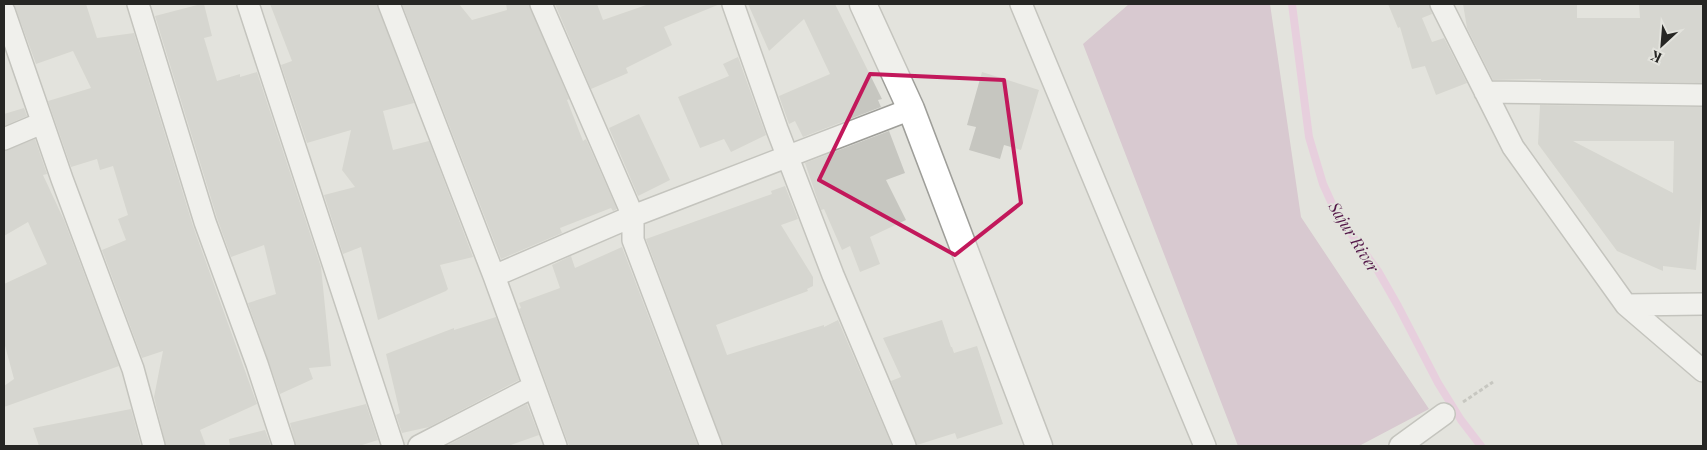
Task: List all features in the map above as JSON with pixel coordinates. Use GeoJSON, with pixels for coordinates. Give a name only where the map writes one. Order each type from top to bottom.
{"type":"FeatureCollection","features":[{"type":"Feature","properties":{"kind":"street"},"geometry":{"type":"LineString","coordinates":[[138,4],[205,222],[257,364],[284,446]]}},
{"type":"Feature","properties":{"kind":"street"},"geometry":{"type":"LineString","coordinates":[[248,4],[393,446]]}},
{"type":"Feature","properties":{"kind":"street"},"geometry":{"type":"LineString","coordinates":[[389,4],[494,276],[556,446]]}},
{"type":"Feature","properties":{"kind":"street"},"geometry":{"type":"LineString","coordinates":[[541,4],[633,216],[633,240],[711,446]]}},
{"type":"Feature","properties":{"kind":"street"},"geometry":{"type":"LineString","coordinates":[[733,4],[833,275],[905,446]]}},
{"type":"Feature","properties":{"kind":"street"},"geometry":{"type":"LineString","coordinates":[[863,4],[911,109],[1039,446]]}},
{"type":"Feature","properties":{"kind":"street"},"geometry":{"type":"LineString","coordinates":[[1021,4],[1205,446]]}},
{"type":"Feature","properties":{"kind":"street"},"geometry":{"type":"LineString","coordinates":[[1441,4],[1513,147],[1626,305],[1703,371]]}},
{"type":"Feature","properties":{"kind":"street"},"geometry":{"type":"LineString","coordinates":[[4,11],[42,123],[133,368],[154,446]]}},
{"type":"Feature","properties":{"kind":"street"},"geometry":{"type":"LineString","coordinates":[[1485,92],[1703,95]]}},
{"type":"Feature","properties":{"kind":"street"},"geometry":{"type":"LineString","coordinates":[[494,276],[633,216],[911,109]]}},
{"type":"Feature","properties":{"kind":"street"},"geometry":{"type":"LineString","coordinates":[[4,139],[42,123]]}},
{"type":"Feature","properties":{"kind":"street"},"geometry":{"type":"LineString","coordinates":[[1626,305],[1703,304]]}},
{"type":"Feature","properties":{"kind":"street"},"geometry":{"type":"LineString","coordinates":[[418,446],[534,387]]}},
{"type":"Feature","properties":{"kind":"street"},"geometry":{"type":"LineString","coordinates":[[1400,446],[1444,414]]}},
{"type":"Feature","properties":{"kind":"path"},"geometry":{"type":"LineString","coordinates":[[1444,414],[1493,382]]}},
{"type":"Feature","properties":{"kind":"highlighted area"},"geometry":{"type":"Polygon","coordinates":[[[870,74],[1004,80],[1021,203],[955,255],[819,180],[870,74]]]}},
{"type":"Feature","properties":{"kind":"shaded area"},"geometry":{"type":"Polygon","coordinates":[[[1129,4],[1270,4],[1301,217],[1429,409],[1359,446],[1238,446],[1083,44],[1129,4]]]}},
{"type":"Feature","properties":{"kind":"building"},"geometry":{"type":"Polygon","coordinates":[[[14,4],[86,4],[97,38],[134,33],[193,226],[257,404],[200,430],[206,446],[166,446],[154,397],[163,351],[142,358],[102,250],[126,240],[118,219],[128,215],[113,166],[100,170],[97,159],[71,167],[48,101],[91,88],[73,51],[36,64],[14,4]]]}},
{"type":"Feature","properties":{"kind":"building"},"geometry":{"type":"Polygon","coordinates":[[[204,4],[212,36],[204,38],[217,81],[240,74],[240,77],[257,72],[321,267],[331,366],[309,368],[313,379],[280,394],[248,303],[276,294],[264,245],[231,257],[217,218],[155,16],[204,4]]]}},
{"type":"Feature","properties":{"kind":"building"},"geometry":{"type":"Polygon","coordinates":[[[270,4],[377,4],[414,103],[383,111],[393,150],[429,141],[473,257],[440,265],[448,289],[446,291],[378,320],[361,247],[343,254],[324,195],[355,187],[342,170],[351,130],[307,143],[281,65],[292,61],[270,4]]]}},
{"type":"Feature","properties":{"kind":"building"},"geometry":{"type":"Polygon","coordinates":[[[402,4],[459,4],[472,20],[507,10],[506,4],[529,4],[569,99],[567,100],[583,141],[586,139],[617,209],[613,211],[611,208],[560,228],[562,233],[501,259],[402,4]]]}},
{"type":"Feature","properties":{"kind":"building"},"geometry":{"type":"Polygon","coordinates":[[[555,4],[597,4],[603,20],[649,4],[720,4],[664,27],[672,45],[626,68],[628,73],[591,89],[555,4]]]}},
{"type":"Feature","properties":{"kind":"building"},"geometry":{"type":"Polygon","coordinates":[[[748,4],[835,4],[882,99],[878,100],[881,107],[803,137],[795,121],[789,124],[779,96],[830,74],[804,19],[769,51],[748,4]]]}},
{"type":"Feature","properties":{"kind":"building"},"geometry":{"type":"Polygon","coordinates":[[[1388,4],[1429,4],[1432,14],[1422,18],[1432,42],[1444,38],[1467,83],[1436,95],[1425,66],[1412,69],[1400,27],[1398,28],[1388,4]]]}},
{"type":"Feature","properties":{"kind":"building"},"geometry":{"type":"Polygon","coordinates":[[[1463,4],[1577,5],[1577,18],[1640,18],[1639,4],[1703,4],[1703,83],[1541,79],[1493,80],[1467,28],[1463,4]]]}},
{"type":"Feature","properties":{"kind":"building"},"geometry":{"type":"Polygon","coordinates":[[[738,57],[766,135],[731,152],[724,139],[700,148],[678,97],[729,76],[723,64],[738,57]]]}},
{"type":"Feature","properties":{"kind":"building"},"geometry":{"type":"Polygon","coordinates":[[[982,72],[1039,90],[1021,150],[1004,145],[1000,159],[969,150],[976,127],[967,125],[982,72]]]}},
{"type":"Feature","properties":{"kind":"building"},"geometry":{"type":"Polygon","coordinates":[[[1540,105],[1702,107],[1702,198],[1696,270],[1663,266],[1663,271],[1617,251],[1538,144],[1540,105]],[[1573,141],[1673,193],[1674,141],[1573,141]]]}},
{"type":"Feature","properties":{"kind":"building"},"geometry":{"type":"Polygon","coordinates":[[[24,108],[27,116],[4,126],[4,114],[24,108]]]}},
{"type":"Feature","properties":{"kind":"building"},"geometry":{"type":"Polygon","coordinates":[[[639,114],[670,180],[638,196],[609,128],[639,114]]]}},
{"type":"Feature","properties":{"kind":"building"},"geometry":{"type":"Polygon","coordinates":[[[889,131],[905,173],[886,180],[906,220],[870,237],[880,264],[860,272],[850,246],[842,250],[824,209],[821,210],[805,163],[889,131]]]}},
{"type":"Feature","properties":{"kind":"building"},"geometry":{"type":"Polygon","coordinates":[[[35,139],[47,174],[43,175],[64,220],[119,366],[4,407],[4,386],[14,379],[4,342],[4,284],[47,264],[28,222],[4,236],[4,151],[35,139]]]}},
{"type":"Feature","properties":{"kind":"building"},"geometry":{"type":"Polygon","coordinates":[[[785,186],[798,219],[781,225],[813,277],[813,286],[807,289],[808,291],[716,325],[727,355],[824,325],[824,327],[838,320],[892,446],[723,446],[646,239],[772,194],[771,191],[785,186]]]}},
{"type":"Feature","properties":{"kind":"building"},"geometry":{"type":"Polygon","coordinates":[[[622,247],[698,446],[569,446],[519,309],[521,308],[519,303],[560,288],[552,265],[571,256],[575,268],[622,247]]]}},
{"type":"Feature","properties":{"kind":"building"},"geometry":{"type":"Polygon","coordinates":[[[496,317],[519,380],[429,427],[402,433],[396,415],[400,413],[386,354],[454,328],[454,330],[496,317]]]}},
{"type":"Feature","properties":{"kind":"building"},"geometry":{"type":"Polygon","coordinates":[[[942,320],[954,353],[977,346],[1003,424],[957,439],[955,433],[917,445],[891,381],[901,377],[883,338],[942,320]]]}},
{"type":"Feature","properties":{"kind":"building"},"geometry":{"type":"Polygon","coordinates":[[[366,404],[378,440],[359,446],[296,446],[290,423],[366,404]]]}},
{"type":"Feature","properties":{"kind":"building"},"geometry":{"type":"Polygon","coordinates":[[[527,404],[539,435],[508,446],[446,446],[527,404]]]}},
{"type":"Feature","properties":{"kind":"building"},"geometry":{"type":"Polygon","coordinates":[[[131,409],[141,446],[39,446],[33,428],[131,409]]]}},
{"type":"Feature","properties":{"kind":"building"},"geometry":{"type":"Polygon","coordinates":[[[265,430],[271,446],[230,446],[229,439],[265,430]]]}},
{"type":"Feature","properties":{"kind":"waterway","name":"Sajur River"},"geometry":{"type":"LineString","coordinates":[[1292,4],[1309,137],[1323,184],[1333,206],[1346,227],[1378,271],[1438,383],[1461,420],[1481,446]]}}]}
